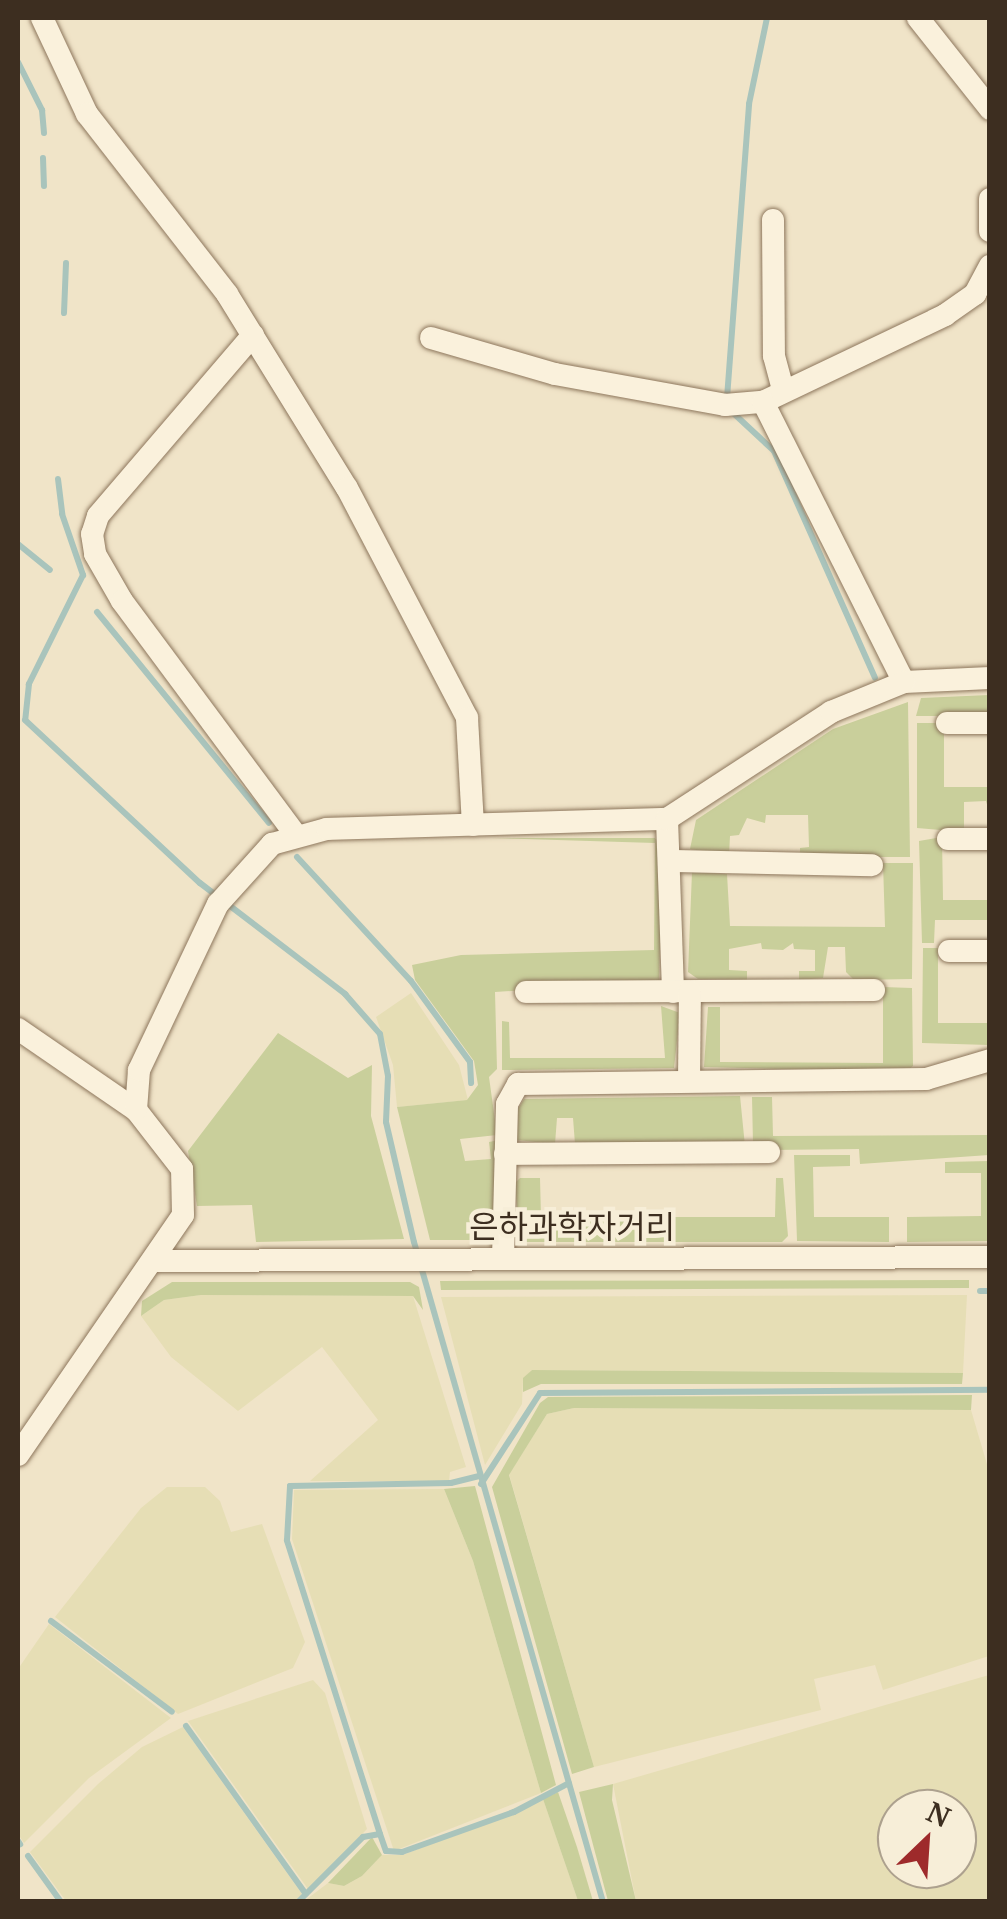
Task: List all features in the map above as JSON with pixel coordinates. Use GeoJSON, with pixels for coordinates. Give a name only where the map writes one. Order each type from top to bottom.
{"type":"FeatureCollection","features":[{"type":"Feature","properties":{"kind":"street"},"geometry":{"type":"LineString","coordinates":[[42,18],[86,114],[253,335],[347,488],[461,704],[473,825]]}},
{"type":"Feature","properties":{"kind":"street"},"geometry":{"type":"LineString","coordinates":[[918,18],[990,109]]}},
{"type":"Feature","properties":{"kind":"street"},"geometry":{"type":"LineString","coordinates":[[990,199],[990,231]]}},
{"type":"Feature","properties":{"kind":"street"},"geometry":{"type":"LineString","coordinates":[[773,220],[773,396],[904,682]]}},
{"type":"Feature","properties":{"kind":"street"},"geometry":{"type":"LineString","coordinates":[[431,338],[555,374],[729,404],[773,396],[945,314],[975,294],[990,266]]}},
{"type":"Feature","properties":{"kind":"street"},"geometry":{"type":"LineString","coordinates":[[253,335],[98,516],[92,534],[95,554],[122,601],[295,834]]}},
{"type":"Feature","properties":{"kind":"street"},"geometry":{"type":"LineString","coordinates":[[136,1110],[139,1070],[150,1041],[222,898],[272,844],[295,834],[668,819],[831,712],[904,682],[990,678]]}},
{"type":"Feature","properties":{"kind":"street"},"geometry":{"type":"LineString","coordinates":[[947,722],[990,723]]}},
{"type":"Feature","properties":{"kind":"street"},"geometry":{"type":"LineString","coordinates":[[668,819],[689,1081]]}},
{"type":"Feature","properties":{"kind":"street"},"geometry":{"type":"LineString","coordinates":[[948,839],[990,839]]}},
{"type":"Feature","properties":{"kind":"street"},"geometry":{"type":"LineString","coordinates":[[674,861],[872,865]]}},
{"type":"Feature","properties":{"kind":"street"},"geometry":{"type":"LineString","coordinates":[[949,951],[990,951]]}},
{"type":"Feature","properties":{"kind":"street"},"geometry":{"type":"LineString","coordinates":[[526,992],[874,990]]}},
{"type":"Feature","properties":{"kind":"street"},"geometry":{"type":"LineString","coordinates":[[18,1029],[136,1110],[182,1169],[187,1188],[182,1216],[154,1261],[18,1454]]}},
{"type":"Feature","properties":{"kind":"street"},"geometry":{"type":"LineString","coordinates":[[503,1258],[510,1092],[518,1084],[926,1079],[990,1060]]}},
{"type":"Feature","properties":{"kind":"street"},"geometry":{"type":"LineString","coordinates":[[505,1154],[770,1152]]}},
{"type":"Feature","properties":{"kind":"street","name":"은하과학자거리"},"geometry":{"type":"LineString","coordinates":[[154,1261],[990,1257]]}},
{"type":"Feature","properties":{"kind":"shaded area"},"geometry":{"type":"Polygon","coordinates":[[[411,993],[459,1065],[468,1100],[397,1107],[393,1065],[376,1017],[411,993]]]}},
{"type":"Feature","properties":{"kind":"shaded area"},"geometry":{"type":"Polygon","coordinates":[[[201,1295],[413,1296],[466,1467],[450,1472],[449,1481],[310,1481],[378,1420],[322,1347],[238,1411],[171,1357],[141,1316],[164,1300],[201,1295]]]}},
{"type":"Feature","properties":{"kind":"shaded area"},"geometry":{"type":"Polygon","coordinates":[[[967,1295],[963,1373],[532,1370],[523,1379],[522,1404],[485,1465],[441,1297],[967,1295]]]}},
{"type":"Feature","properties":{"kind":"shaded area"},"geometry":{"type":"Polygon","coordinates":[[[574,1408],[971,1410],[989,1471],[989,1656],[883,1690],[875,1665],[814,1679],[821,1710],[594,1767],[509,1474],[547,1414],[574,1408]]]}},
{"type":"Feature","properties":{"kind":"shaded area"},"geometry":{"type":"Polygon","coordinates":[[[167,1487],[205,1487],[220,1501],[231,1532],[262,1524],[305,1642],[293,1668],[178,1714],[55,1617],[141,1508],[167,1487]]]}},
{"type":"Feature","properties":{"kind":"shaded area"},"geometry":{"type":"Polygon","coordinates":[[[444,1489],[473,1561],[541,1793],[394,1851],[292,1539],[294,1490],[444,1489]]]}},
{"type":"Feature","properties":{"kind":"shaded area"},"geometry":{"type":"Polygon","coordinates":[[[49,1624],[171,1718],[89,1778],[24,1843],[18,1834],[18,1669],[49,1624]]]}},
{"type":"Feature","properties":{"kind":"shaded area"},"geometry":{"type":"Polygon","coordinates":[[[989,1675],[989,1901],[636,1901],[613,1784],[989,1675]]]}},
{"type":"Feature","properties":{"kind":"shaded area"},"geometry":{"type":"Polygon","coordinates":[[[313,1680],[325,1693],[367,1829],[308,1889],[188,1721],[313,1680]]]}},
{"type":"Feature","properties":{"kind":"shaded area"},"geometry":{"type":"Polygon","coordinates":[[[183,1727],[302,1894],[294,1902],[66,1901],[30,1852],[98,1784],[142,1747],[183,1727]]]}},
{"type":"Feature","properties":{"kind":"shaded area"},"geometry":{"type":"Polygon","coordinates":[[[543,1799],[578,1901],[303,1902],[328,1883],[344,1886],[362,1876],[382,1855],[403,1855],[543,1799]]]}},
{"type":"Feature","properties":{"kind":"green space"},"geometry":{"type":"Polygon","coordinates":[[[989,695],[989,716],[916,716],[921,698],[989,695]]]}},
{"type":"Feature","properties":{"kind":"green space"},"geometry":{"type":"Polygon","coordinates":[[[908,702],[910,857],[800,857],[800,848],[809,847],[808,815],[766,815],[765,823],[747,818],[739,835],[730,836],[729,855],[690,849],[696,820],[833,729],[908,702]]]}},
{"type":"Feature","properties":{"kind":"green space"},"geometry":{"type":"Polygon","coordinates":[[[917,723],[944,723],[944,787],[989,787],[989,811],[986,801],[964,802],[964,832],[917,828],[917,723]]]}},
{"type":"Feature","properties":{"kind":"green space"},"geometry":{"type":"Polygon","coordinates":[[[942,837],[943,900],[989,900],[989,920],[935,920],[934,943],[922,943],[919,841],[942,837]]]}},
{"type":"Feature","properties":{"kind":"green space"},"geometry":{"type":"Polygon","coordinates":[[[492,838],[655,838],[663,850],[659,981],[495,992],[497,1069],[489,1077],[497,1135],[460,1139],[465,1161],[491,1159],[489,1142],[499,1140],[493,1240],[430,1240],[397,1107],[467,1100],[478,1085],[474,1061],[415,980],[412,965],[461,955],[654,950],[655,843],[492,838]]]}},
{"type":"Feature","properties":{"kind":"green space"},"geometry":{"type":"Polygon","coordinates":[[[883,863],[913,863],[912,979],[854,980],[846,972],[845,947],[828,947],[823,978],[799,980],[799,971],[815,971],[815,950],[794,949],[793,943],[783,950],[762,949],[761,943],[729,949],[729,970],[747,971],[747,980],[698,979],[688,972],[692,872],[727,874],[730,926],[885,927],[883,863]]]}},
{"type":"Feature","properties":{"kind":"green space"},"geometry":{"type":"Polygon","coordinates":[[[923,948],[938,948],[938,1023],[989,1023],[989,1045],[922,1043],[923,948]]]}},
{"type":"Feature","properties":{"kind":"green space"},"geometry":{"type":"Polygon","coordinates":[[[883,987],[912,988],[913,1066],[905,1072],[704,1067],[708,1007],[720,1007],[720,1062],[883,1063],[883,987]]]}},
{"type":"Feature","properties":{"kind":"green space"},"geometry":{"type":"Polygon","coordinates":[[[661,1006],[680,1013],[674,1068],[502,1070],[502,1021],[509,1022],[510,1058],[665,1058],[661,1006]]]}},
{"type":"Feature","properties":{"kind":"green space"},"geometry":{"type":"Polygon","coordinates":[[[278,1033],[348,1078],[372,1065],[371,1116],[404,1239],[256,1242],[252,1205],[197,1206],[188,1151],[278,1033]]]}},
{"type":"Feature","properties":{"kind":"green space"},"geometry":{"type":"Polygon","coordinates":[[[740,1096],[745,1146],[575,1144],[573,1118],[557,1118],[555,1144],[517,1140],[516,1112],[524,1099],[740,1096]]]}},
{"type":"Feature","properties":{"kind":"green space"},"geometry":{"type":"Polygon","coordinates":[[[752,1097],[772,1097],[773,1136],[989,1135],[989,1155],[860,1164],[859,1149],[771,1150],[753,1144],[752,1097]]]}},
{"type":"Feature","properties":{"kind":"green space"},"geometry":{"type":"Polygon","coordinates":[[[794,1155],[850,1155],[850,1166],[813,1167],[814,1217],[889,1217],[889,1242],[797,1241],[794,1155]]]}},
{"type":"Feature","properties":{"kind":"green space"},"geometry":{"type":"Polygon","coordinates":[[[989,1161],[989,1241],[907,1242],[907,1217],[981,1216],[981,1173],[945,1173],[945,1162],[989,1161]]]}},
{"type":"Feature","properties":{"kind":"green space"},"geometry":{"type":"Polygon","coordinates":[[[520,1178],[540,1178],[541,1217],[775,1217],[776,1178],[783,1178],[788,1236],[782,1242],[520,1242],[515,1183],[520,1178]]]}},
{"type":"Feature","properties":{"kind":"green space"},"geometry":{"type":"Polygon","coordinates":[[[969,1280],[969,1288],[441,1290],[440,1281],[969,1280]]]}},
{"type":"Feature","properties":{"kind":"green space"},"geometry":{"type":"Polygon","coordinates":[[[172,1282],[410,1282],[419,1287],[423,1310],[413,1296],[201,1295],[164,1300],[141,1316],[142,1301],[172,1282]]]}},
{"type":"Feature","properties":{"kind":"green space"},"geometry":{"type":"Polygon","coordinates":[[[532,1370],[963,1373],[962,1384],[541,1384],[523,1392],[523,1378],[532,1370]]]}},
{"type":"Feature","properties":{"kind":"green space"},"geometry":{"type":"Polygon","coordinates":[[[972,1395],[971,1410],[574,1408],[547,1414],[509,1475],[594,1767],[572,1774],[492,1487],[540,1403],[548,1397],[972,1395]]]}},
{"type":"Feature","properties":{"kind":"green space"},"geometry":{"type":"Polygon","coordinates":[[[475,1486],[556,1785],[541,1793],[473,1561],[444,1489],[475,1486]]]}},
{"type":"Feature","properties":{"kind":"green space"},"geometry":{"type":"Polygon","coordinates":[[[613,1784],[612,1800],[636,1901],[608,1901],[579,1792],[613,1784]]]}},
{"type":"Feature","properties":{"kind":"green space"},"geometry":{"type":"Polygon","coordinates":[[[558,1792],[593,1901],[578,1901],[543,1799],[558,1792]]]}},
{"type":"Feature","properties":{"kind":"green space"},"geometry":{"type":"Polygon","coordinates":[[[372,1837],[382,1855],[362,1876],[344,1886],[328,1883],[372,1837]]]}},
{"type":"Feature","properties":{"kind":"waterway"},"geometry":{"type":"LineString","coordinates":[[727,398],[749,104],[767,18]]}},
{"type":"Feature","properties":{"kind":"waterway"},"geometry":{"type":"LineString","coordinates":[[18,62],[42,110],[44,133]]}},
{"type":"Feature","properties":{"kind":"waterway"},"geometry":{"type":"LineString","coordinates":[[43,158],[44,186]]}},
{"type":"Feature","properties":{"kind":"waterway"},"geometry":{"type":"LineString","coordinates":[[64,313],[66,263]]}},
{"type":"Feature","properties":{"kind":"waterway"},"geometry":{"type":"LineString","coordinates":[[730,410],[774,451],[875,678]]}},
{"type":"Feature","properties":{"kind":"waterway"},"geometry":{"type":"LineString","coordinates":[[58,479],[62,514],[83,575],[29,684],[25,720],[200,883],[345,994],[380,1034],[388,1076],[386,1122],[414,1242],[603,1902]]}},
{"type":"Feature","properties":{"kind":"waterway"},"geometry":{"type":"LineString","coordinates":[[18,544],[50,570]]}},
{"type":"Feature","properties":{"kind":"waterway"},"geometry":{"type":"LineString","coordinates":[[97,612],[269,823]]}},
{"type":"Feature","properties":{"kind":"waterway"},"geometry":{"type":"LineString","coordinates":[[297,857],[411,981],[470,1062],[471,1083]]}},
{"type":"Feature","properties":{"kind":"waterway"},"geometry":{"type":"LineString","coordinates":[[980,1291],[990,1291]]}},
{"type":"Feature","properties":{"kind":"waterway"},"geometry":{"type":"LineString","coordinates":[[481,1484],[540,1393],[990,1390]]}},
{"type":"Feature","properties":{"kind":"waterway"},"geometry":{"type":"LineString","coordinates":[[298,1902],[363,1837],[380,1834],[287,1540],[290,1486],[451,1483],[479,1476]]}},
{"type":"Feature","properties":{"kind":"waterway"},"geometry":{"type":"LineString","coordinates":[[51,1621],[172,1712]]}},
{"type":"Feature","properties":{"kind":"waterway"},"geometry":{"type":"LineString","coordinates":[[186,1726],[306,1894]]}},
{"type":"Feature","properties":{"kind":"waterway"},"geometry":{"type":"LineString","coordinates":[[380,1834],[386,1851],[402,1852],[514,1812],[569,1783]]}},
{"type":"Feature","properties":{"kind":"waterway"},"geometry":{"type":"LineString","coordinates":[[28,1856],[61,1902]]}}]}
